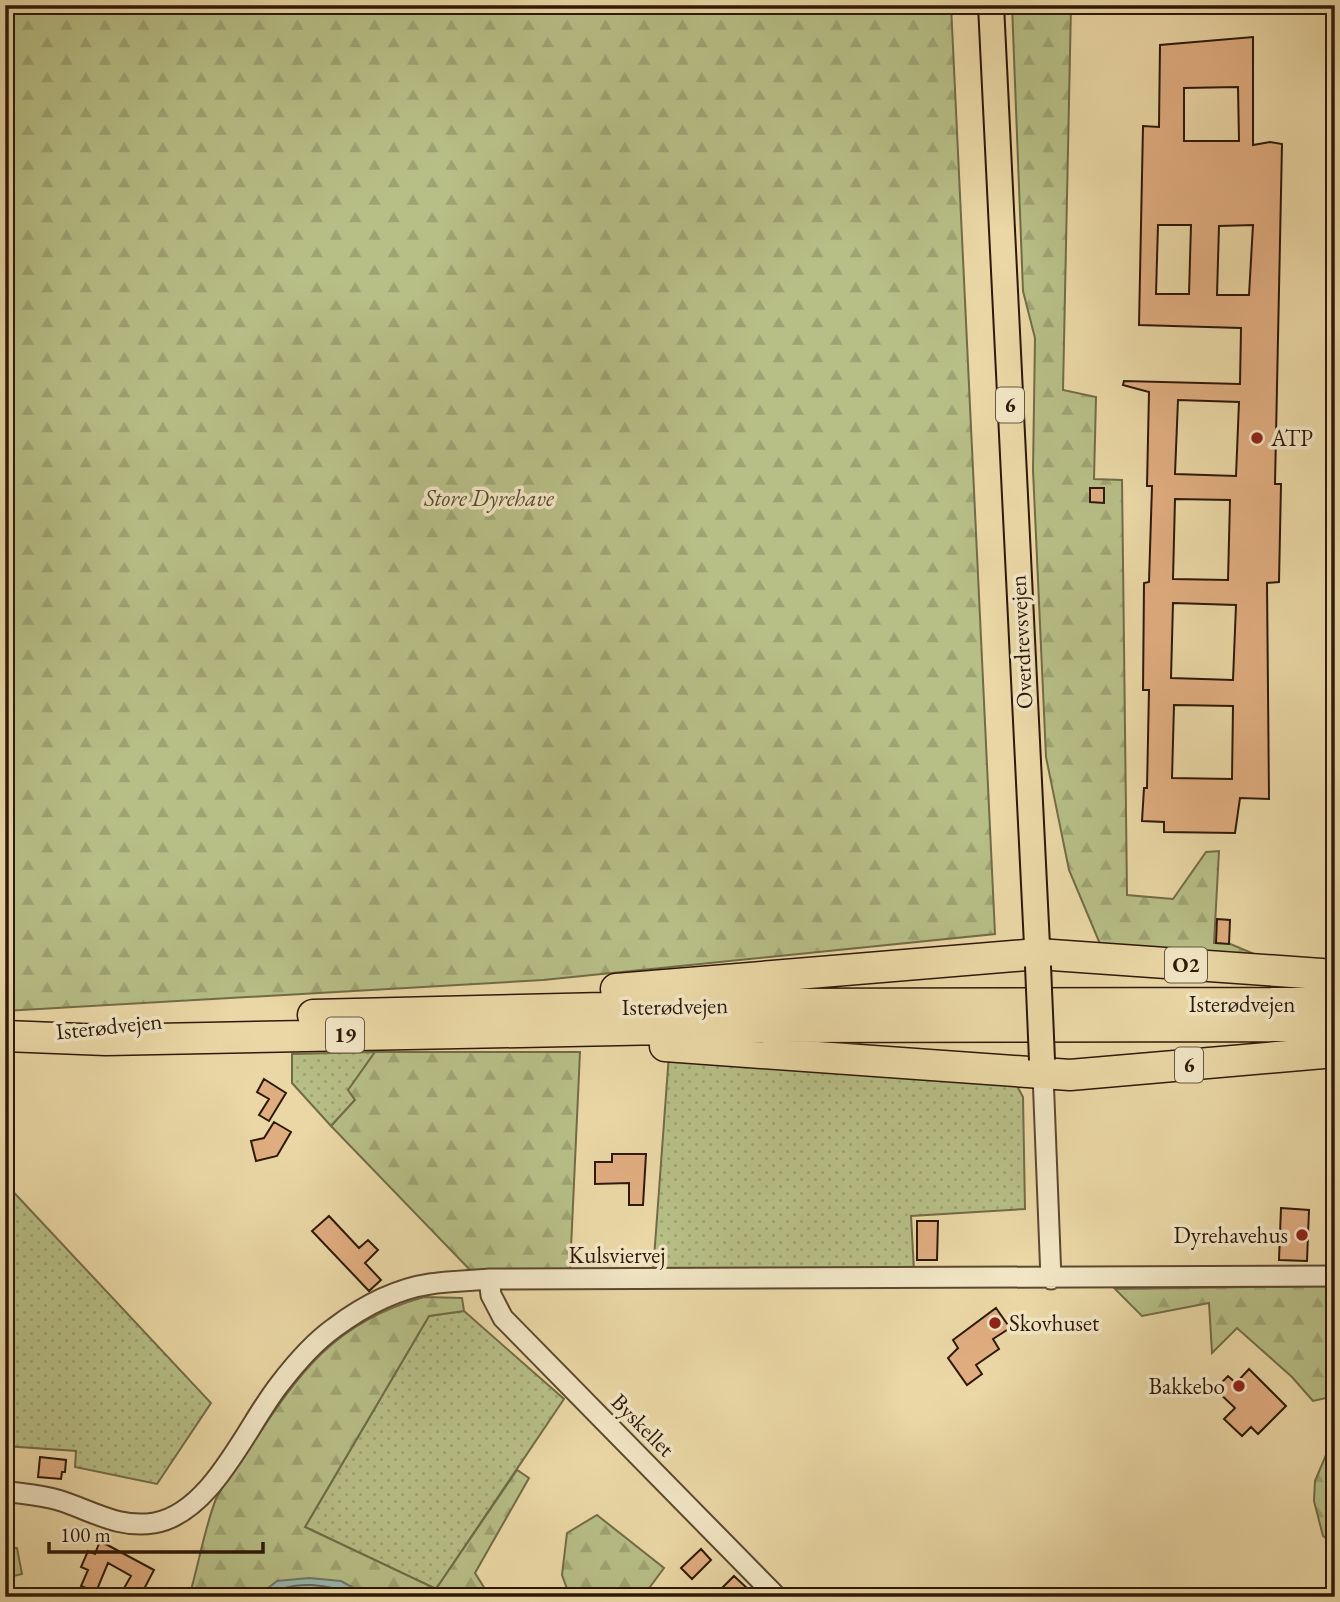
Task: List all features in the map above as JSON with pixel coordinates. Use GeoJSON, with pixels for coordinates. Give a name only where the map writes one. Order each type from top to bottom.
{"type":"FeatureCollection","features":[{"type":"Feature","properties":{"kind":"highway","name":"O2"},"geometry":{"type":"LineString","coordinates":[[1038,960],[1335,975]]}},
{"type":"Feature","properties":{"kind":"highway"},"geometry":{"type":"LineString","coordinates":[[489,1010],[546,994],[1038,960]]}},
{"type":"Feature","properties":{"kind":"highway","name":"Isterødvejen"},"geometry":{"type":"LineString","coordinates":[[11,1036],[174,1019],[489,1010],[772,1004],[1335,1003]]}},
{"type":"Feature","properties":{"kind":"highway","name":"Isterødvejen"},"geometry":{"type":"LineString","coordinates":[[11,1036],[106,1040],[574,1030],[1335,1026]]}},
{"type":"Feature","properties":{"kind":"highway"},"geometry":{"type":"LineString","coordinates":[[574,1030],[617,1043],[1042,1067]]}},
{"type":"Feature","properties":{"kind":"highway","name":"6"},"geometry":{"type":"LineString","coordinates":[[1042,1067],[1070,1075],[1335,1052]]}},
{"type":"Feature","properties":{"kind":"main road","name":"Overdrevsvejen"},"geometry":{"type":"LineString","coordinates":[[991,5],[1042,1067]]}},
{"type":"Feature","properties":{"kind":"street","name":"Overdrevsvejen"},"geometry":{"type":"LineString","coordinates":[[1042,1067],[1051,1279]]}},
{"type":"Feature","properties":{"kind":"street","name":"Kulsviervej"},"geometry":{"type":"LineString","coordinates":[[5,1491],[56,1499],[109,1520],[135,1525],[156,1523],[180,1514],[221,1472],[279,1385],[306,1352],[334,1328],[368,1306],[401,1291],[430,1284],[489,1279],[1335,1276]]}},
{"type":"Feature","properties":{"kind":"street","name":"Byskellet"},"geometry":{"type":"LineString","coordinates":[[489,1279],[491,1295],[503,1318],[777,1597]]}},
{"type":"Feature","properties":{"kind":"green space","name":"Store Dyrehave"},"geometry":{"type":"Polygon","coordinates":[[[5,5],[951,5],[995,934],[543,980],[5,1011],[5,5]]]}},
{"type":"Feature","properties":{"kind":"green space"},"geometry":{"type":"Polygon","coordinates":[[[1012,5],[1071,5],[1063,390],[1096,397],[1094,479],[1122,480],[1127,895],[1173,899],[1206,852],[1219,851],[1214,943],[1228,943],[1254,954],[1103,951],[1069,870],[1046,757],[1033,470],[1035,338],[1023,291],[1012,5]]]}},
{"type":"Feature","properties":{"kind":"green space"},"geometry":{"type":"Polygon","coordinates":[[[375,1052],[349,1090],[355,1100],[331,1126],[292,1083],[292,1054],[375,1052]]]}},
{"type":"Feature","properties":{"kind":"green space"},"geometry":{"type":"Polygon","coordinates":[[[375,1052],[580,1052],[570,1270],[471,1271],[331,1126],[355,1100],[348,1090],[375,1052]]]}},
{"type":"Feature","properties":{"kind":"green space"},"geometry":{"type":"Polygon","coordinates":[[[669,1054],[1016,1084],[1023,1097],[1025,1209],[911,1216],[914,1270],[653,1272],[669,1054]]]}},
{"type":"Feature","properties":{"kind":"green space"},"geometry":{"type":"Polygon","coordinates":[[[5,1183],[211,1403],[157,1484],[75,1467],[76,1451],[5,1446],[5,1183]]]}},
{"type":"Feature","properties":{"kind":"green space"},"geometry":{"type":"Polygon","coordinates":[[[1335,1286],[1335,1396],[1313,1401],[1292,1377],[1237,1328],[1212,1353],[1209,1303],[1142,1316],[1115,1289],[1335,1286]]]}},
{"type":"Feature","properties":{"kind":"green space"},"geometry":{"type":"Polygon","coordinates":[[[424,1297],[462,1298],[464,1311],[429,1316],[305,1527],[436,1589],[517,1470],[529,1478],[475,1573],[490,1597],[189,1597],[216,1499],[286,1395],[322,1353],[343,1336],[366,1320],[424,1297]]]}},
{"type":"Feature","properties":{"kind":"green space"},"geometry":{"type":"Polygon","coordinates":[[[464,1311],[564,1399],[436,1589],[305,1527],[429,1316],[464,1311]]]}},
{"type":"Feature","properties":{"kind":"green space"},"geometry":{"type":"Polygon","coordinates":[[[1331,1443],[1335,1446],[1335,1545],[1323,1536],[1314,1501],[1315,1481],[1331,1443]]]}},
{"type":"Feature","properties":{"kind":"green space"},"geometry":{"type":"Polygon","coordinates":[[[597,1515],[664,1568],[647,1591],[654,1597],[570,1597],[562,1575],[567,1533],[597,1515]]]}},
{"type":"Feature","properties":{"kind":"green space"},"geometry":{"type":"Polygon","coordinates":[[[5,1546],[17,1548],[22,1574],[5,1578],[5,1546]]]}},
{"type":"Feature","properties":{"kind":"water"},"geometry":{"type":"Polygon","coordinates":[[[309,1578],[341,1581],[370,1597],[257,1597],[277,1581],[309,1578]]]}},
{"type":"Feature","properties":{"kind":"building","name":"ATP"},"geometry":{"type":"Polygon","coordinates":[[[1253,37],[1253,145],[1270,142],[1282,144],[1275,484],[1281,484],[1279,582],[1267,583],[1269,799],[1240,798],[1235,833],[1164,832],[1164,822],[1142,821],[1144,788],[1147,788],[1149,690],[1143,690],[1144,583],[1149,582],[1152,486],[1147,486],[1149,392],[1123,385],[1124,381],[1240,384],[1241,328],[1139,325],[1143,126],[1159,127],[1160,45],[1253,37]],[[1238,87],[1184,88],[1184,141],[1239,141],[1238,87]],[[1158,225],[1156,294],[1189,294],[1191,225],[1158,225]],[[1253,225],[1219,226],[1217,295],[1249,295],[1253,225]],[[1178,400],[1175,474],[1236,476],[1239,402],[1178,400]],[[1175,499],[1173,579],[1228,580],[1230,500],[1175,499]],[[1173,603],[1171,678],[1233,680],[1236,605],[1173,603]],[[1174,705],[1172,778],[1232,779],[1233,706],[1174,705]]]}},
{"type":"Feature","properties":{"kind":"building"},"geometry":{"type":"Polygon","coordinates":[[[1090,488],[1104,488],[1104,503],[1090,502],[1090,488]]]}},
{"type":"Feature","properties":{"kind":"building"},"geometry":{"type":"Polygon","coordinates":[[[1217,919],[1230,920],[1229,944],[1216,943],[1217,919]]]}},
{"type":"Feature","properties":{"kind":"building"},"geometry":{"type":"Polygon","coordinates":[[[264,1079],[286,1093],[269,1121],[259,1115],[269,1099],[257,1092],[264,1079]]]}},
{"type":"Feature","properties":{"kind":"building"},"geometry":{"type":"Polygon","coordinates":[[[274,1122],[291,1132],[277,1156],[256,1161],[251,1141],[264,1138],[274,1122]]]}},
{"type":"Feature","properties":{"kind":"building"},"geometry":{"type":"Polygon","coordinates":[[[612,1154],[646,1154],[643,1205],[629,1205],[629,1183],[595,1184],[595,1162],[612,1162],[612,1154]]]}},
{"type":"Feature","properties":{"kind":"building","name":"Dyrehavehus"},"geometry":{"type":"Polygon","coordinates":[[[1281,1208],[1309,1210],[1307,1261],[1279,1260],[1281,1208]]]}},
{"type":"Feature","properties":{"kind":"building"},"geometry":{"type":"Polygon","coordinates":[[[329,1216],[359,1248],[368,1240],[378,1250],[365,1263],[381,1280],[369,1291],[312,1231],[329,1216]]]}},
{"type":"Feature","properties":{"kind":"building"},"geometry":{"type":"Polygon","coordinates":[[[917,1221],[938,1221],[937,1260],[917,1260],[917,1221]]]}},
{"type":"Feature","properties":{"kind":"building"},"geometry":{"type":"Polygon","coordinates":[[[996,1308],[1010,1328],[993,1339],[999,1349],[976,1365],[982,1374],[967,1385],[948,1358],[958,1348],[953,1340],[996,1308]]]}},
{"type":"Feature","properties":{"kind":"building"},"geometry":{"type":"Polygon","coordinates":[[[1249,1369],[1286,1406],[1258,1434],[1251,1427],[1242,1436],[1224,1419],[1235,1408],[1215,1389],[1228,1376],[1236,1383],[1249,1369]]]}},
{"type":"Feature","properties":{"kind":"building"},"geometry":{"type":"Polygon","coordinates":[[[40,1457],[66,1460],[61,1479],[38,1477],[40,1457]]]}},
{"type":"Feature","properties":{"kind":"building"},"geometry":{"type":"Polygon","coordinates":[[[100,1541],[154,1570],[144,1589],[158,1597],[119,1597],[131,1576],[108,1563],[96,1592],[81,1586],[88,1570],[81,1567],[88,1551],[95,1554],[100,1541]]]}},
{"type":"Feature","properties":{"kind":"building"},"geometry":{"type":"Polygon","coordinates":[[[701,1549],[711,1560],[692,1579],[681,1568],[701,1549]]]}},
{"type":"Feature","properties":{"kind":"building"},"geometry":{"type":"Polygon","coordinates":[[[734,1576],[749,1590],[742,1597],[713,1597],[734,1576]]]}},
{"type":"Feature","properties":{"kind":"place","name":"ATP"},"geometry":{"type":"Point","coordinates":[1257,438]}},
{"type":"Feature","properties":{"kind":"place","name":"Dyrehavehus"},"geometry":{"type":"Point","coordinates":[1302,1235]}},
{"type":"Feature","properties":{"kind":"place","name":"Skovhuset"},"geometry":{"type":"Point","coordinates":[995,1323]}},
{"type":"Feature","properties":{"kind":"place","name":"Bakkebo"},"geometry":{"type":"Point","coordinates":[1239,1386]}}]}
